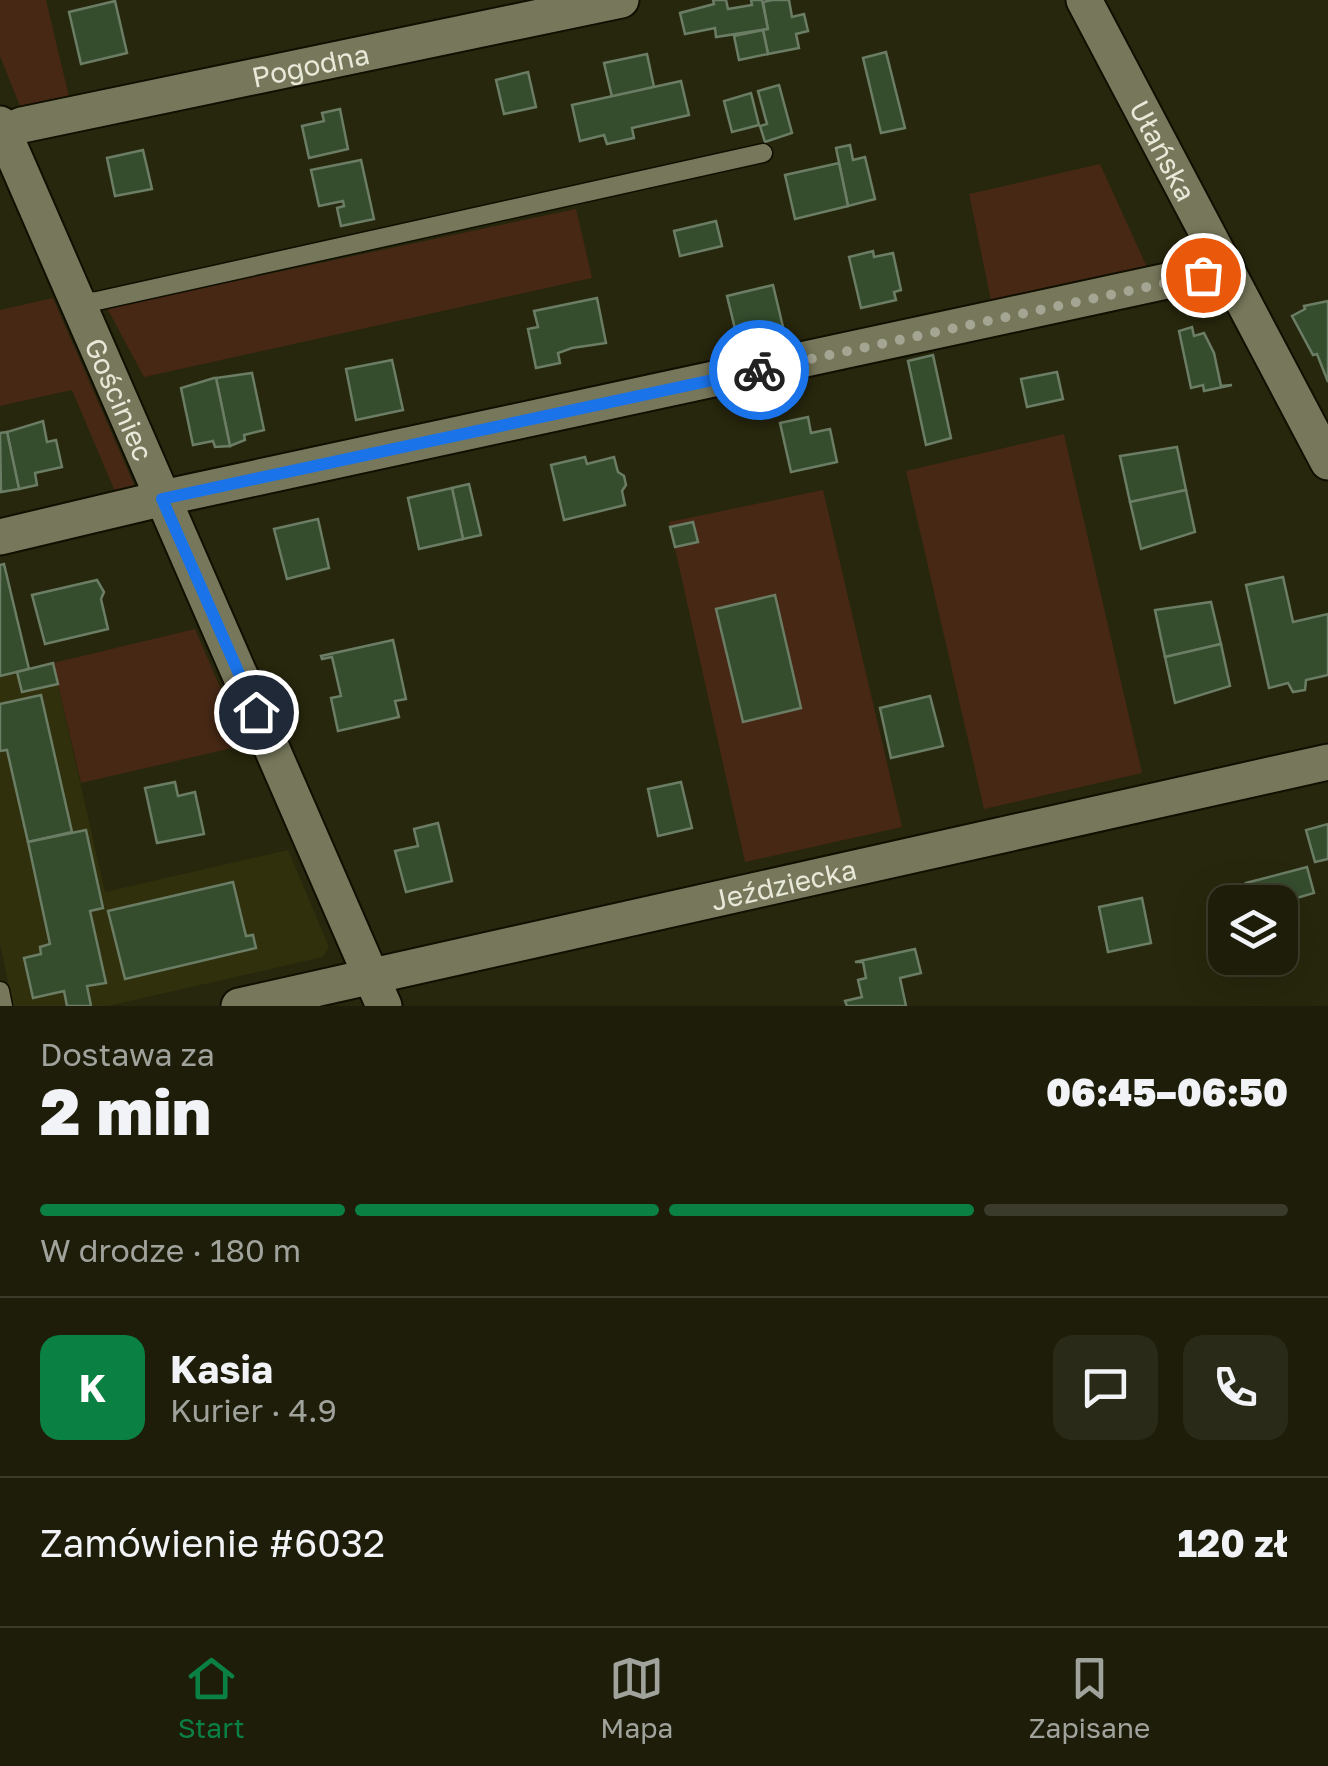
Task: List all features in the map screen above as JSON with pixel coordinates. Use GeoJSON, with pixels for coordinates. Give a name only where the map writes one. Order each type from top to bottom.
{"type":"FeatureCollection","features":[{"type":"Feature","properties":{"kind":"street","name":"Pogodna"},"geometry":{"type":"LineString","coordinates":[[1,130],[621,0]]}},
{"type":"Feature","properties":{"kind":"street","name":"Ułańska"},"geometry":{"type":"LineString","coordinates":[[1084,0],[1328,462]]}},
{"type":"Feature","properties":{"kind":"street","name":"Gościniec"},"geometry":{"type":"LineString","coordinates":[[1,130],[378,991]]}},
{"type":"Feature","properties":{"kind":"street"},"geometry":{"type":"LineString","coordinates":[[0,537],[1226,268]]}},
{"type":"Feature","properties":{"kind":"street","name":"Jeździecka"},"geometry":{"type":"LineString","coordinates":[[239,1006],[378,991],[1328,762]]}},
{"type":"Feature","properties":{"kind":"lane"},"geometry":{"type":"LineString","coordinates":[[77,302],[763,153]]}},
{"type":"Feature","properties":{"kind":"lane"},"geometry":{"type":"LineString","coordinates":[[0,991],[3,1006]]}},
{"type":"Feature","properties":{"kind":"shaded area"},"geometry":{"type":"Polygon","coordinates":[[[0,0],[46,0],[70,101],[22,111],[0,56],[0,0]]]}},
{"type":"Feature","properties":{"kind":"shaded area"},"geometry":{"type":"Polygon","coordinates":[[[1100,164],[1151,276],[993,310],[969,194],[1100,164]]]}},
{"type":"Feature","properties":{"kind":"shaded area"},"geometry":{"type":"Polygon","coordinates":[[[576,209],[592,278],[144,377],[107,308],[576,209]]]}},
{"type":"Feature","properties":{"kind":"shaded area"},"geometry":{"type":"Polygon","coordinates":[[[53,298],[139,496],[119,501],[72,390],[0,406],[0,310],[53,298]]]}},
{"type":"Feature","properties":{"kind":"shaded area"},"geometry":{"type":"Polygon","coordinates":[[[1064,434],[1142,773],[984,809],[906,471],[1064,434]]]}},
{"type":"Feature","properties":{"kind":"shaded area"},"geometry":{"type":"Polygon","coordinates":[[[823,490],[902,827],[745,862],[669,522],[823,490]]]}},
{"type":"Feature","properties":{"kind":"shaded area"},"geometry":{"type":"Polygon","coordinates":[[[195,629],[245,745],[81,783],[53,663],[195,629]]]}},
{"type":"Feature","properties":{"kind":"shaded area"},"geometry":{"type":"Polygon","coordinates":[[[53,663],[105,892],[288,850],[329,947],[323,957],[108,1006],[13,1006],[0,943],[0,676],[53,663]]]}},
{"type":"Feature","properties":{"kind":"building"},"geometry":{"type":"Polygon","coordinates":[[[713,0],[726,0],[728,9],[762,0],[768,29],[716,37],[715,28],[685,34],[680,13],[714,4],[713,0]]]}},
{"type":"Feature","properties":{"kind":"building"},"geometry":{"type":"Polygon","coordinates":[[[789,0],[792,17],[804,14],[808,31],[796,34],[799,48],[768,54],[763,2],[789,0]]]}},
{"type":"Feature","properties":{"kind":"building"},"geometry":{"type":"Polygon","coordinates":[[[115,1],[127,53],[81,64],[69,12],[115,1]]]}},
{"type":"Feature","properties":{"kind":"building"},"geometry":{"type":"Polygon","coordinates":[[[763,30],[768,54],[739,60],[734,36],[763,30]]]}},
{"type":"Feature","properties":{"kind":"building"},"geometry":{"type":"Polygon","coordinates":[[[886,52],[905,128],[881,133],[863,58],[886,52]]]}},
{"type":"Feature","properties":{"kind":"building"},"geometry":{"type":"Polygon","coordinates":[[[647,54],[654,87],[612,97],[604,63],[647,54]]]}},
{"type":"Feature","properties":{"kind":"building"},"geometry":{"type":"Polygon","coordinates":[[[528,72],[536,107],[504,114],[496,80],[528,72]]]}},
{"type":"Feature","properties":{"kind":"building"},"geometry":{"type":"Polygon","coordinates":[[[681,81],[689,115],[632,128],[634,138],[607,144],[604,135],[580,141],[572,105],[681,81]]]}},
{"type":"Feature","properties":{"kind":"building"},"geometry":{"type":"Polygon","coordinates":[[[779,85],[792,133],[765,142],[760,126],[767,124],[758,91],[779,85]]]}},
{"type":"Feature","properties":{"kind":"building"},"geometry":{"type":"Polygon","coordinates":[[[751,93],[759,125],[732,132],[724,101],[751,93]]]}},
{"type":"Feature","properties":{"kind":"building"},"geometry":{"type":"Polygon","coordinates":[[[340,109],[348,149],[309,158],[302,126],[324,121],[322,113],[340,109]]]}},
{"type":"Feature","properties":{"kind":"building"},"geometry":{"type":"Polygon","coordinates":[[[850,145],[853,160],[865,157],[875,199],[848,206],[836,148],[850,145]]]}},
{"type":"Feature","properties":{"kind":"building"},"geometry":{"type":"Polygon","coordinates":[[[143,150],[152,189],[115,196],[107,158],[143,150]]]}},
{"type":"Feature","properties":{"kind":"building"},"geometry":{"type":"Polygon","coordinates":[[[361,160],[374,219],[341,226],[337,208],[344,206],[343,201],[319,206],[311,170],[361,160]]]}},
{"type":"Feature","properties":{"kind":"building"},"geometry":{"type":"Polygon","coordinates":[[[839,163],[848,206],[795,219],[785,175],[839,163]]]}},
{"type":"Feature","properties":{"kind":"building"},"geometry":{"type":"Polygon","coordinates":[[[716,221],[722,246],[680,256],[674,231],[716,221]]]}},
{"type":"Feature","properties":{"kind":"building"},"geometry":{"type":"Polygon","coordinates":[[[873,251],[874,257],[893,253],[901,290],[894,292],[896,300],[861,308],[849,257],[873,251]]]}},
{"type":"Feature","properties":{"kind":"building"},"geometry":{"type":"Polygon","coordinates":[[[773,285],[783,327],[737,337],[727,296],[773,285]]]}},
{"type":"Feature","properties":{"kind":"building"},"geometry":{"type":"Polygon","coordinates":[[[597,298],[606,343],[558,353],[560,363],[536,368],[528,329],[538,327],[534,311],[597,298]]]}},
{"type":"Feature","properties":{"kind":"building"},"geometry":{"type":"Polygon","coordinates":[[[1328,301],[1328,382],[1317,354],[1313,355],[1292,316],[1304,306],[1328,301]]]}},
{"type":"Feature","properties":{"kind":"building"},"geometry":{"type":"Polygon","coordinates":[[[1192,327],[1194,336],[1204,333],[1214,353],[1221,386],[1232,385],[1204,391],[1203,385],[1191,388],[1179,331],[1192,327]]]}},
{"type":"Feature","properties":{"kind":"building"},"geometry":{"type":"Polygon","coordinates":[[[933,355],[951,438],[926,445],[908,361],[933,355]]]}},
{"type":"Feature","properties":{"kind":"building"},"geometry":{"type":"Polygon","coordinates":[[[392,360],[403,410],[356,420],[346,369],[392,360]]]}},
{"type":"Feature","properties":{"kind":"building"},"geometry":{"type":"Polygon","coordinates":[[[1057,372],[1063,399],[1027,407],[1021,379],[1057,372]]]}},
{"type":"Feature","properties":{"kind":"building"},"geometry":{"type":"Polygon","coordinates":[[[252,373],[264,430],[244,435],[245,440],[230,446],[216,378],[252,373]]]}},
{"type":"Feature","properties":{"kind":"building"},"geometry":{"type":"Polygon","coordinates":[[[216,378],[230,446],[215,447],[213,441],[193,445],[181,388],[216,378]]]}},
{"type":"Feature","properties":{"kind":"building"},"geometry":{"type":"Polygon","coordinates":[[[808,417],[811,433],[830,429],[837,462],[791,472],[780,423],[808,417]]]}},
{"type":"Feature","properties":{"kind":"building"},"geometry":{"type":"Polygon","coordinates":[[[43,421],[47,442],[56,440],[62,467],[35,473],[37,485],[19,489],[7,432],[43,421]]]}},
{"type":"Feature","properties":{"kind":"building"},"geometry":{"type":"Polygon","coordinates":[[[7,432],[19,489],[1,492],[0,433],[7,432]]]}},
{"type":"Feature","properties":{"kind":"building"},"geometry":{"type":"Polygon","coordinates":[[[1177,447],[1186,490],[1130,502],[1120,456],[1177,447]]]}},
{"type":"Feature","properties":{"kind":"building"},"geometry":{"type":"Polygon","coordinates":[[[585,457],[587,464],[614,457],[618,472],[624,476],[625,505],[564,520],[551,465],[585,457]]]}},
{"type":"Feature","properties":{"kind":"building"},"geometry":{"type":"Polygon","coordinates":[[[469,484],[481,535],[463,539],[452,488],[469,484]]]}},
{"type":"Feature","properties":{"kind":"building"},"geometry":{"type":"Polygon","coordinates":[[[452,488],[463,539],[419,549],[408,498],[452,488]]]}},
{"type":"Feature","properties":{"kind":"building"},"geometry":{"type":"Polygon","coordinates":[[[1186,490],[1195,532],[1141,549],[1130,502],[1186,490]]]}},
{"type":"Feature","properties":{"kind":"building"},"geometry":{"type":"Polygon","coordinates":[[[318,519],[329,568],[287,579],[274,529],[318,519]]]}},
{"type":"Feature","properties":{"kind":"building"},"geometry":{"type":"Polygon","coordinates":[[[693,522],[698,542],[675,547],[670,527],[693,522]]]}},
{"type":"Feature","properties":{"kind":"building"},"geometry":{"type":"Polygon","coordinates":[[[4,564],[29,669],[0,676],[0,565],[4,564]]]}},
{"type":"Feature","properties":{"kind":"building"},"geometry":{"type":"Polygon","coordinates":[[[1283,577],[1293,622],[1328,614],[1328,675],[1306,680],[1305,690],[1293,692],[1288,683],[1269,688],[1246,585],[1283,577]]]}},
{"type":"Feature","properties":{"kind":"building"},"geometry":{"type":"Polygon","coordinates":[[[97,580],[104,592],[101,599],[108,629],[45,644],[32,595],[97,580]]]}},
{"type":"Feature","properties":{"kind":"building"},"geometry":{"type":"Polygon","coordinates":[[[775,595],[801,708],[743,722],[716,609],[775,595]]]}},
{"type":"Feature","properties":{"kind":"building"},"geometry":{"type":"Polygon","coordinates":[[[1211,602],[1221,644],[1165,657],[1155,610],[1211,602]]]}},
{"type":"Feature","properties":{"kind":"building"},"geometry":{"type":"Polygon","coordinates":[[[393,640],[406,699],[395,701],[399,717],[338,731],[331,698],[341,696],[332,657],[321,656],[393,640]]]}},
{"type":"Feature","properties":{"kind":"building"},"geometry":{"type":"Polygon","coordinates":[[[1221,644],[1230,686],[1175,703],[1165,657],[1221,644]]]}},
{"type":"Feature","properties":{"kind":"building"},"geometry":{"type":"Polygon","coordinates":[[[53,663],[58,684],[22,692],[17,672],[53,663]]]}},
{"type":"Feature","properties":{"kind":"building"},"geometry":{"type":"Polygon","coordinates":[[[41,695],[72,832],[28,842],[7,750],[0,751],[0,704],[41,695]]]}},
{"type":"Feature","properties":{"kind":"building"},"geometry":{"type":"Polygon","coordinates":[[[930,696],[943,746],[891,758],[880,708],[930,696]]]}},
{"type":"Feature","properties":{"kind":"building"},"geometry":{"type":"Polygon","coordinates":[[[175,782],[178,796],[195,792],[204,834],[157,843],[145,788],[175,782]]]}},
{"type":"Feature","properties":{"kind":"building"},"geometry":{"type":"Polygon","coordinates":[[[681,782],[692,828],[658,836],[648,789],[681,782]]]}},
{"type":"Feature","properties":{"kind":"building"},"geometry":{"type":"Polygon","coordinates":[[[438,823],[452,881],[406,892],[395,851],[418,846],[414,829],[438,823]]]}},
{"type":"Feature","properties":{"kind":"building"},"geometry":{"type":"Polygon","coordinates":[[[1328,824],[1328,859],[1315,862],[1306,830],[1328,824]]]}},
{"type":"Feature","properties":{"kind":"building"},"geometry":{"type":"Polygon","coordinates":[[[86,830],[103,908],[90,911],[106,983],[87,986],[91,1006],[67,1006],[64,991],[33,998],[24,958],[41,954],[40,947],[50,944],[28,842],[86,830]]]}},
{"type":"Feature","properties":{"kind":"building"},"geometry":{"type":"Polygon","coordinates":[[[1307,867],[1314,893],[1298,898],[1298,885],[1246,883],[1307,867]]]}},
{"type":"Feature","properties":{"kind":"building"},"geometry":{"type":"Polygon","coordinates":[[[233,882],[246,936],[253,935],[256,948],[125,979],[108,911],[233,882]]]}},
{"type":"Feature","properties":{"kind":"building"},"geometry":{"type":"Polygon","coordinates":[[[1142,898],[1151,943],[1108,952],[1099,907],[1142,898]]]}},
{"type":"Feature","properties":{"kind":"building"},"geometry":{"type":"Polygon","coordinates":[[[915,949],[921,973],[900,978],[906,1006],[847,1006],[845,1001],[862,997],[858,980],[866,978],[863,962],[855,962],[915,949]]]}},
{"type":"Feature","properties":{"kind":"way so far"},"geometry":{"type":"LineString","coordinates":[[759,370],[1203,275]]}},
{"type":"Feature","properties":{"kind":"route"},"geometry":{"type":"LineString","coordinates":[[256,712],[162,499],[759,370]]}}]}
